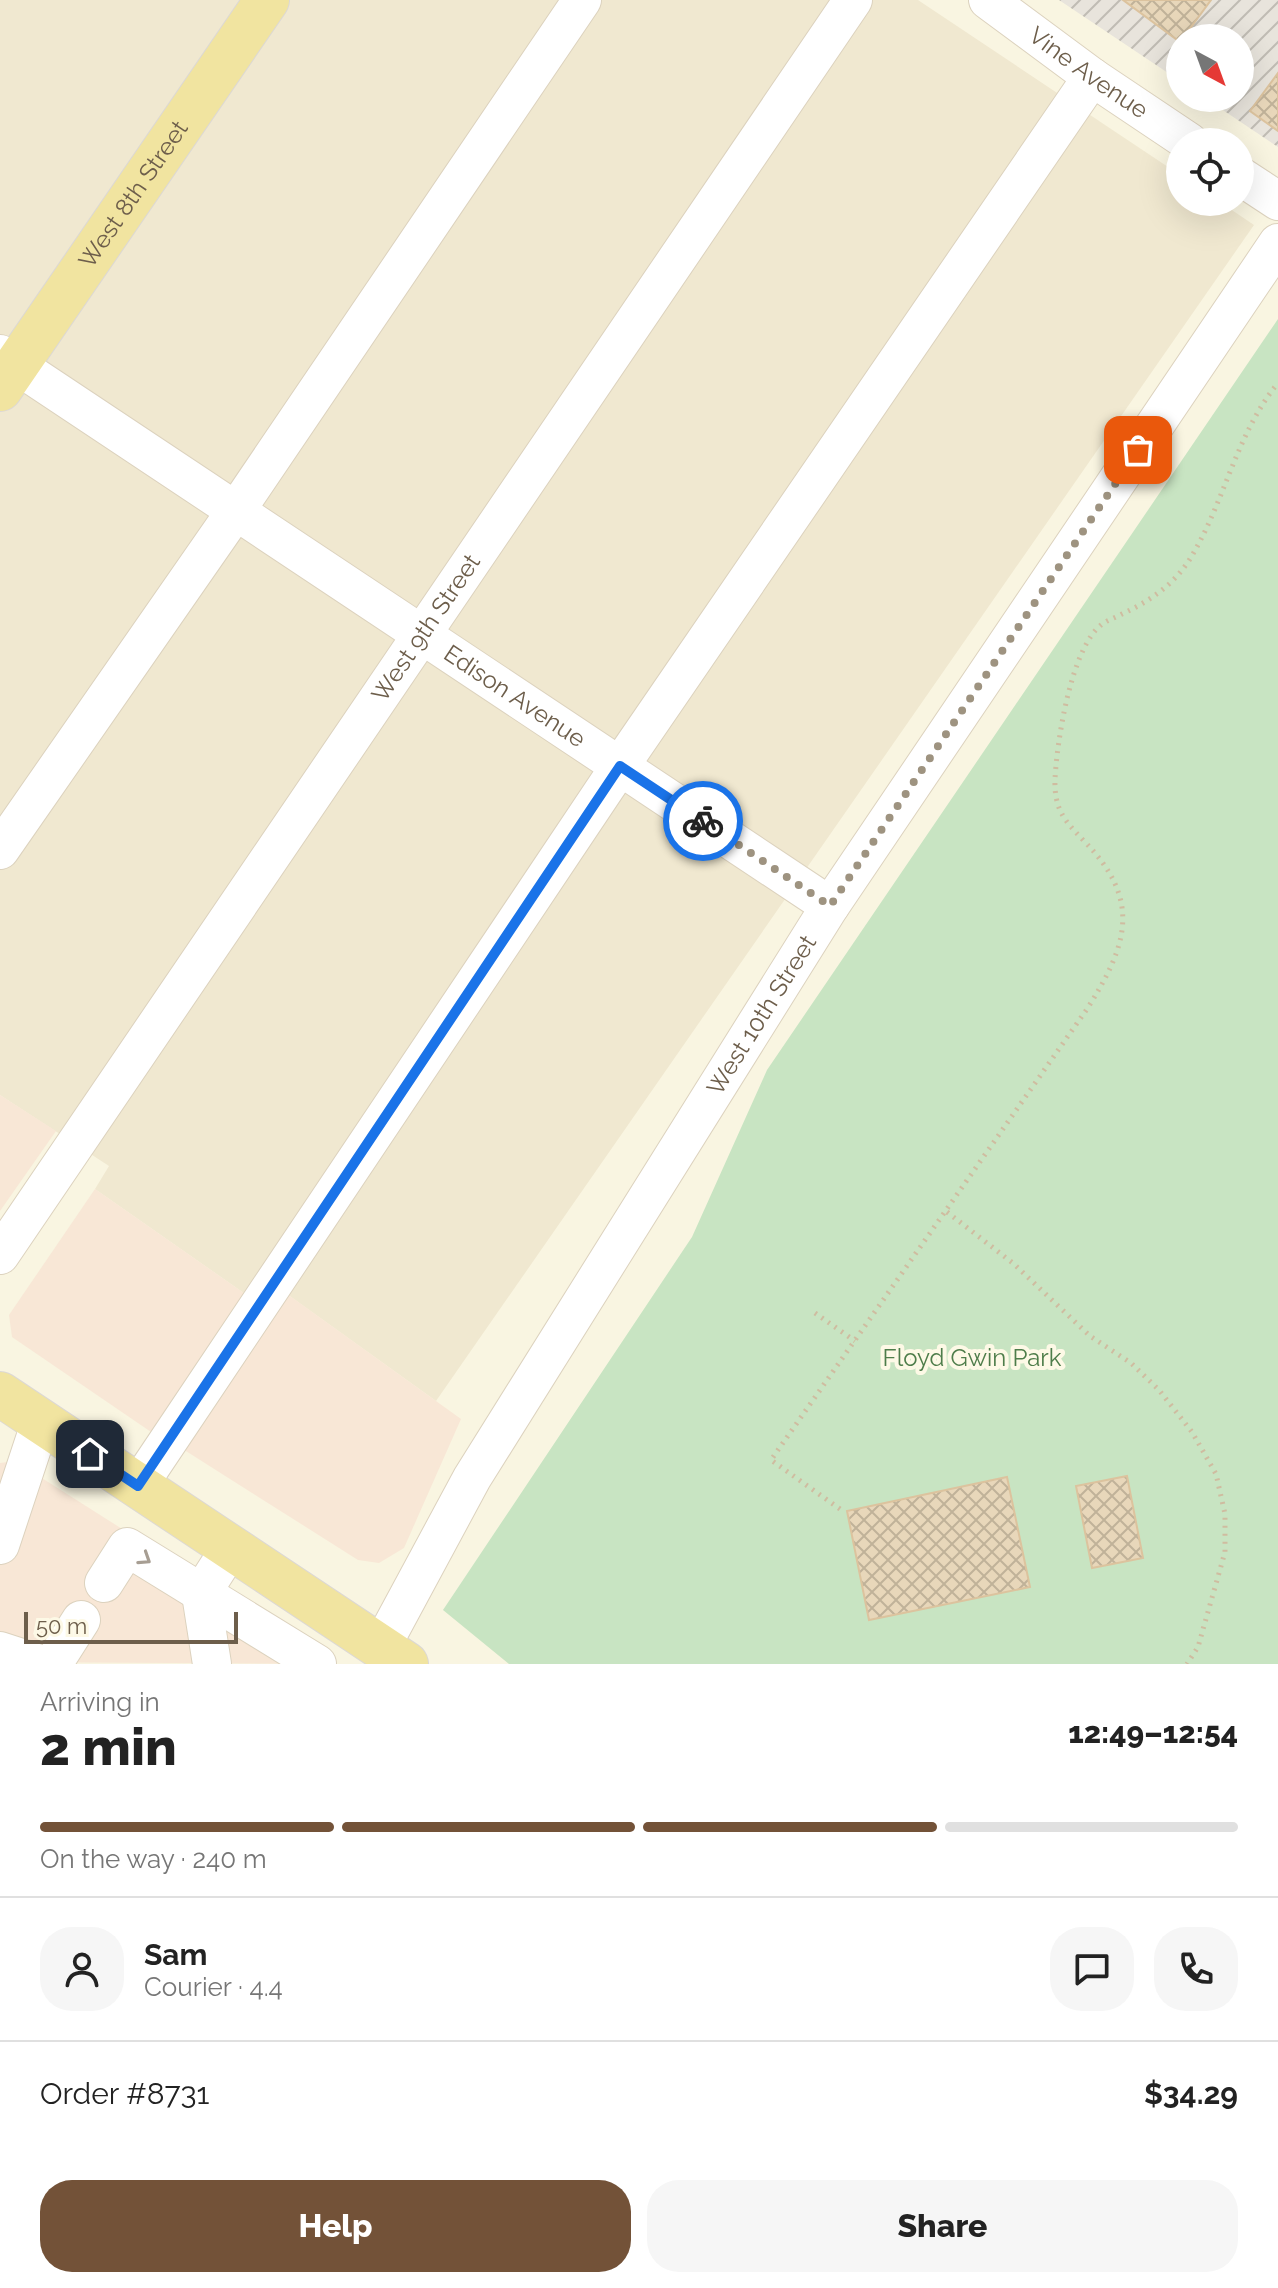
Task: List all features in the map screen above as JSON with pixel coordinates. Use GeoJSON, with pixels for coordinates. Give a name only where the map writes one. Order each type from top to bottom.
{"type":"FeatureCollection","features":[{"type":"Feature","properties":{"kind":"main road","name":"West 8th Street"},"geometry":{"type":"LineString","coordinates":[[6,369],[267,0]]}},
{"type":"Feature","properties":{"kind":"main road"},"geometry":{"type":"LineString","coordinates":[[0,1394],[398,1659]]}},
{"type":"Feature","properties":{"kind":"street"},"geometry":{"type":"LineString","coordinates":[[0,850],[235,512],[582,0]]}},
{"type":"Feature","properties":{"kind":"street","name":"West 9th Street"},"geometry":{"type":"LineString","coordinates":[[0,1255],[853,0]]}},
{"type":"Feature","properties":{"kind":"street","name":"Vine Avenue"},"geometry":{"type":"LineString","coordinates":[[988,0],[1092,77],[1168,128]]}},
{"type":"Feature","properties":{"kind":"street"},"geometry":{"type":"LineString","coordinates":[[138,1486],[620,766],[1092,77]]}},
{"type":"Feature","properties":{"kind":"street"},"geometry":{"type":"LineString","coordinates":[[1254,185],[1278,201]]}},
{"type":"Feature","properties":{"kind":"street","name":"West 10th Street"},"geometry":{"type":"LineString","coordinates":[[398,1659],[480,1464],[830,906],[1278,243]]}},
{"type":"Feature","properties":{"kind":"street","name":"Edison Avenue"},"geometry":{"type":"LineString","coordinates":[[6,369],[235,512],[830,906]]}},
{"type":"Feature","properties":{"kind":"street"},"geometry":{"type":"LineString","coordinates":[[0,1545],[41,1421]]}},
{"type":"Feature","properties":{"kind":"street"},"geometry":{"type":"LineString","coordinates":[[104,1583],[127,1547],[317,1664]]}},
{"type":"Feature","properties":{"kind":"street"},"geometry":{"type":"LineString","coordinates":[[216,1657],[201,1594],[231,1547]]}},
{"type":"Feature","properties":{"kind":"street"},"geometry":{"type":"LineString","coordinates":[[53,1664],[81,1620]]}},
{"type":"Feature","properties":{"kind":"street"},"geometry":{"type":"LineString","coordinates":[[324,1664],[340,1620]]}},
{"type":"Feature","properties":{"kind":"street"},"geometry":{"type":"LineString","coordinates":[[0,1651],[40,1664]]}},
{"type":"Feature","properties":{"kind":"path"},"geometry":{"type":"LineString","coordinates":[[840,1509],[771,1460],[1087,1009],[1113,969],[1124,935],[1125,914],[1105,867],[1064,824],[1057,808],[1057,754],[1085,641],[1102,623],[1152,598],[1187,562],[1237,453],[1278,383]]}},
{"type":"Feature","properties":{"kind":"path"},"geometry":{"type":"LineString","coordinates":[[947,1212],[1014,1264],[1090,1336],[1149,1381],[1192,1432],[1216,1474],[1225,1514],[1225,1552],[1198,1647],[1187,1664]]}},
{"type":"Feature","properties":{"kind":"path"},"geometry":{"type":"LineString","coordinates":[[815,1313],[855,1341]]}},
{"type":"Feature","properties":{"kind":"shaded area"},"geometry":{"type":"Polygon","coordinates":[[[0,0],[918,0],[1166,166],[1166,216],[1241,216],[1254,225],[436,1401],[266,1279],[251,1298],[95,1189],[109,1166],[0,1095],[0,0]]]}},
{"type":"Feature","properties":{"kind":"shaded area"},"geometry":{"type":"Polygon","coordinates":[[[1059,0],[1278,0],[1278,147],[1226,112],[1254,112],[1254,24],[1166,24],[1166,72],[1059,0]]]}},
{"type":"Feature","properties":{"kind":"shaded area"},"geometry":{"type":"Polygon","coordinates":[[[0,1095],[56,1131],[0,1211],[0,1095]]]}},
{"type":"Feature","properties":{"kind":"shaded area"},"geometry":{"type":"Polygon","coordinates":[[[95,1189],[251,1298],[157,1436],[12,1337],[9,1315],[95,1189]]]}},
{"type":"Feature","properties":{"kind":"shaded area"},"geometry":{"type":"Polygon","coordinates":[[[283,1291],[461,1419],[404,1548],[379,1563],[358,1560],[178,1446],[283,1291]]]}},
{"type":"Feature","properties":{"kind":"shaded area"},"geometry":{"type":"Polygon","coordinates":[[[15,1461],[335,1664],[0,1662],[0,1463],[15,1461]]]}},
{"type":"Feature","properties":{"kind":"green space","name":"Floyd Gwin Park"},"geometry":{"type":"Polygon","coordinates":[[[1278,319],[1278,1664],[509,1664],[443,1610],[692,1237],[767,1070],[1278,319]]]}},
{"type":"Feature","properties":{"kind":"building"},"geometry":{"type":"Polygon","coordinates":[[[1123,0],[1211,0],[1193,24],[1166,24],[1166,32],[1123,0]]]}},
{"type":"Feature","properties":{"kind":"building"},"geometry":{"type":"Polygon","coordinates":[[[1278,73],[1278,131],[1251,112],[1254,112],[1254,106],[1278,73]]]}},
{"type":"Feature","properties":{"kind":"building"},"geometry":{"type":"Polygon","coordinates":[[[1127,1476],[1143,1558],[1092,1568],[1076,1486],[1127,1476]]]}},
{"type":"Feature","properties":{"kind":"building"},"geometry":{"type":"Polygon","coordinates":[[[1007,1477],[1030,1587],[869,1620],[847,1511],[1007,1477]]]}},
{"type":"Feature","properties":{"kind":"way so far"},"geometry":{"type":"LineString","coordinates":[[703,821],[830,906],[1138,450]]}},
{"type":"Feature","properties":{"kind":"route"},"geometry":{"type":"LineString","coordinates":[[90,1454],[138,1486],[620,766],[703,821]]}}]}
